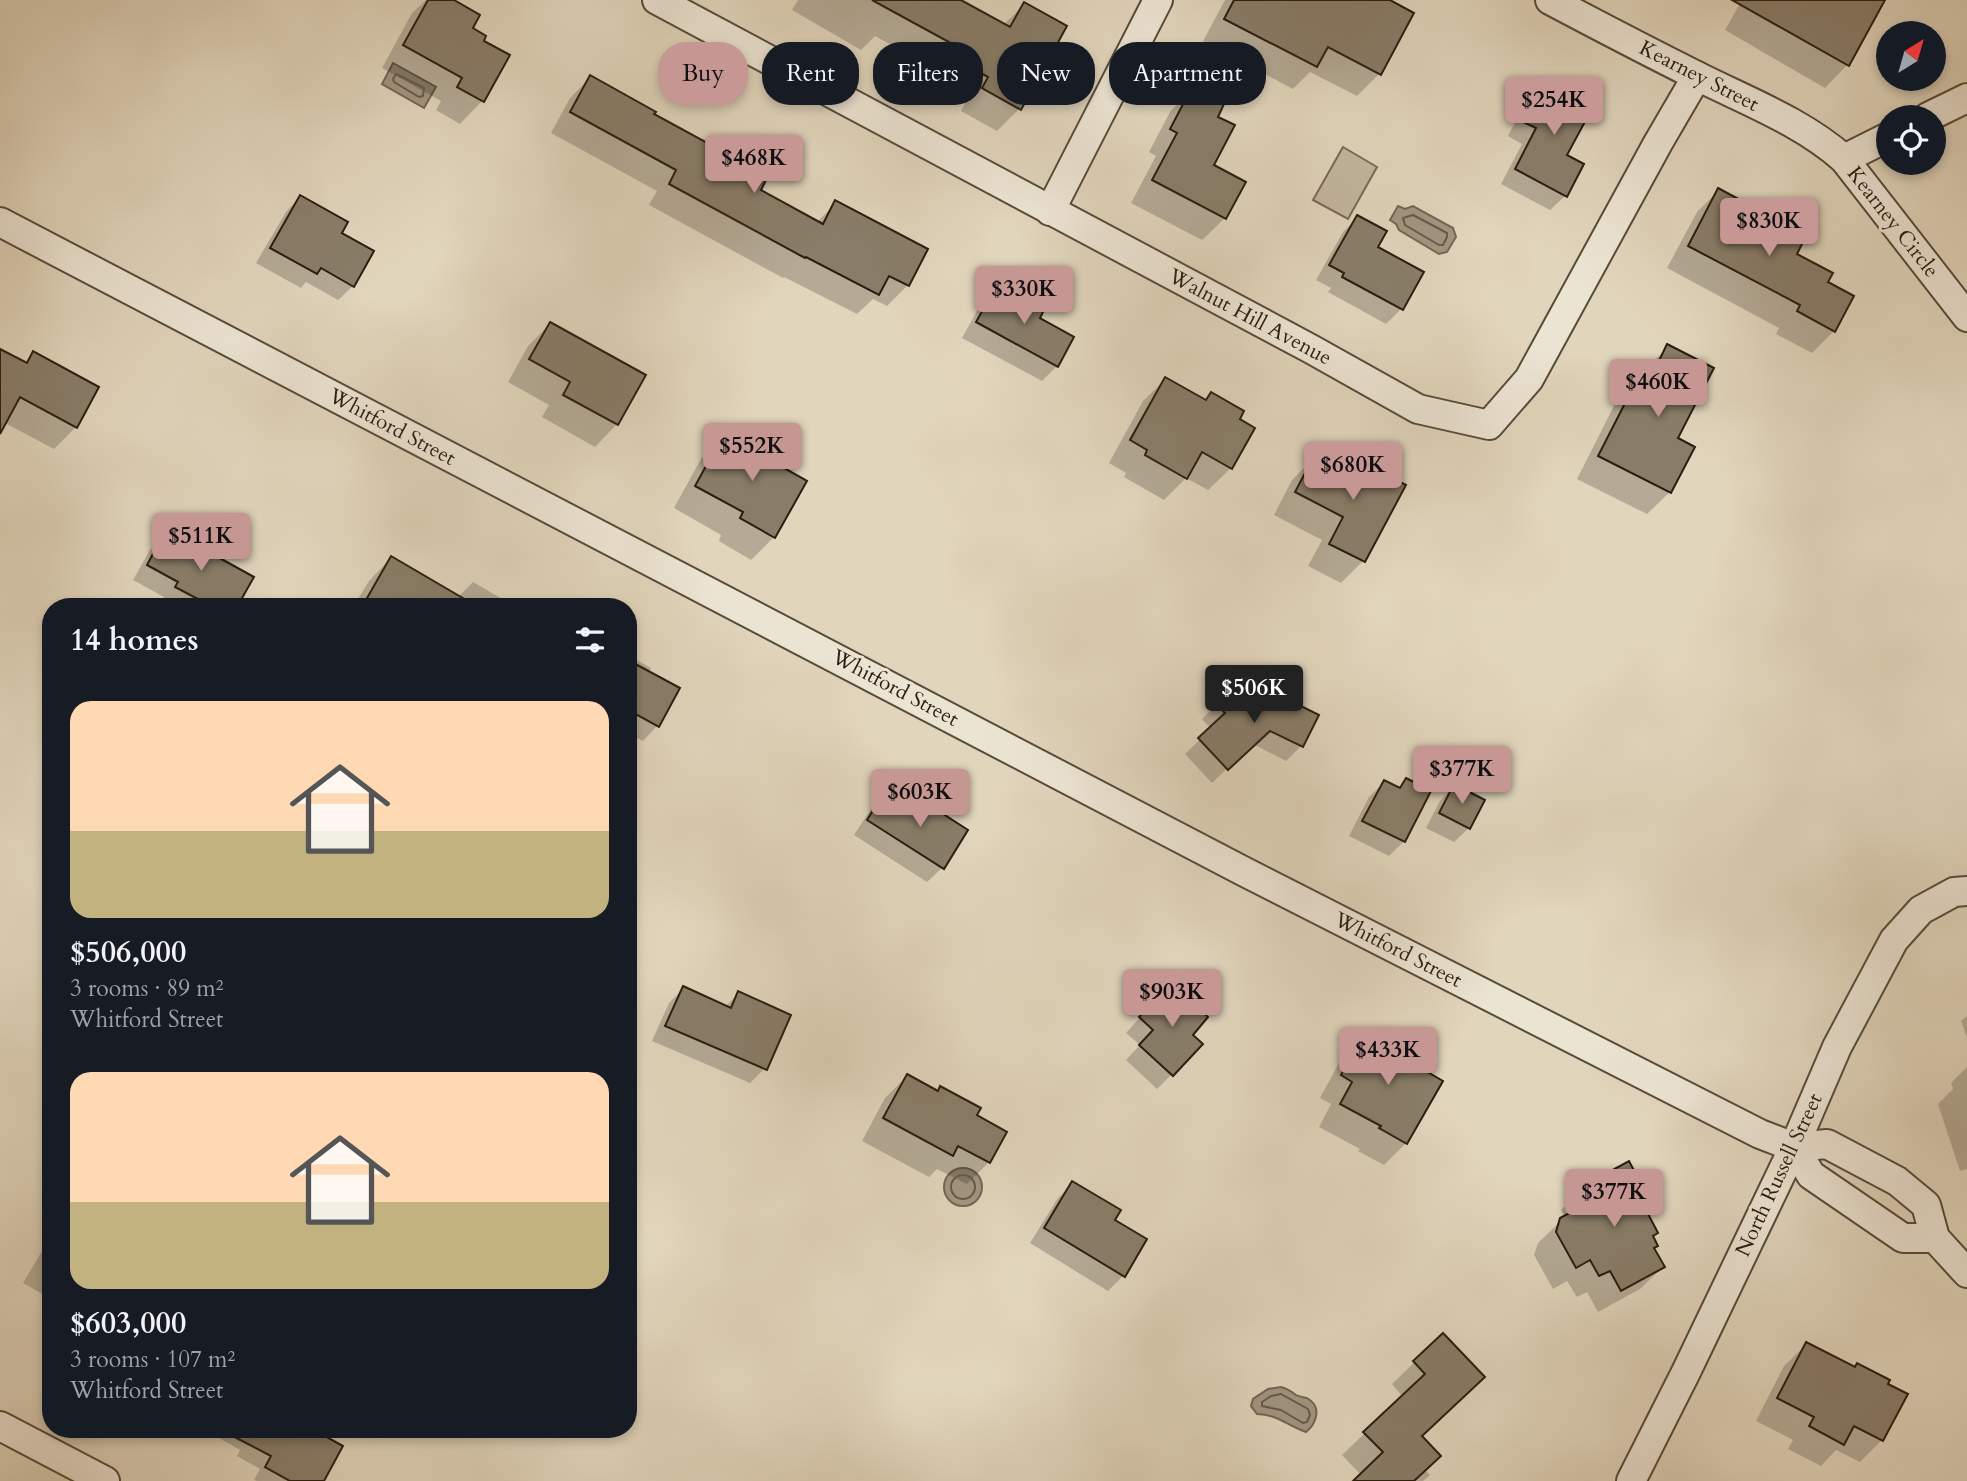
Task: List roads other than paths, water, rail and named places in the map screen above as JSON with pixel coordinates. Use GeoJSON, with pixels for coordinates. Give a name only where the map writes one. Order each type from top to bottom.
{"type":"FeatureCollection","features":[{"type":"Feature","properties":{"kind":"street","name":"Walnut Hill Avenue"},"geometry":{"type":"LineString","coordinates":[[657,0],[1299,342],[1419,409],[1489,425],[1529,379],[1697,76]]}},
{"type":"Feature","properties":{"kind":"street"},"geometry":{"type":"LineString","coordinates":[[1050,211],[1158,0]]}},
{"type":"Feature","properties":{"kind":"street","name":"Kearney Street"},"geometry":{"type":"LineString","coordinates":[[1550,0],[1797,125],[1824,141],[1844,159]]}},
{"type":"Feature","properties":{"kind":"street"},"geometry":{"type":"LineString","coordinates":[[1946,108],[1967,98]]}},
{"type":"Feature","properties":{"kind":"street"},"geometry":{"type":"LineString","coordinates":[[1844,159],[1876,143]]}},
{"type":"Feature","properties":{"kind":"street","name":"Kearney Circle"},"geometry":{"type":"LineString","coordinates":[[1844,159],[1967,317]]}},
{"type":"Feature","properties":{"kind":"street","name":"Whitford Street"},"geometry":{"type":"LineString","coordinates":[[0,222],[1243,872],[1760,1134],[1794,1147],[1827,1144],[1897,1181],[1926,1205],[1935,1238],[1967,1273]]}},
{"type":"Feature","properties":{"kind":"street","name":"North Russell Street"},"geometry":{"type":"LineString","coordinates":[[1631,1481],[1794,1147],[1837,1047],[1894,940],[1921,910],[1961,891]]}},
{"type":"Feature","properties":{"kind":"street"},"geometry":{"type":"LineString","coordinates":[[1794,1147],[1811,1175],[1903,1238],[1935,1238]]}},
{"type":"Feature","properties":{"kind":"street"},"geometry":{"type":"LineString","coordinates":[[0,1426],[105,1481]]}},
{"type":"Feature","properties":{"kind":"water"},"geometry":{"type":"Polygon","coordinates":[[[393,63],[436,87],[424,108],[382,84],[393,63]]]}},
{"type":"Feature","properties":{"kind":"water"},"geometry":{"type":"Polygon","coordinates":[[[1398,206],[1405,209],[1413,206],[1453,228],[1456,237],[1447,252],[1439,254],[1399,230],[1390,220],[1398,206]]]}},
{"type":"Feature","properties":{"kind":"water"},"geometry":{"type":"Polygon","coordinates":[[[963,1168],[976,1174],[982,1187],[976,1200],[963,1206],[950,1200],[944,1187],[950,1174],[963,1168]]]}},
{"type":"Feature","properties":{"kind":"water"},"geometry":{"type":"Polygon","coordinates":[[[1281,1387],[1307,1398],[1315,1406],[1315,1420],[1306,1432],[1277,1418],[1257,1414],[1251,1406],[1253,1399],[1268,1389],[1281,1387]]]}}]}
